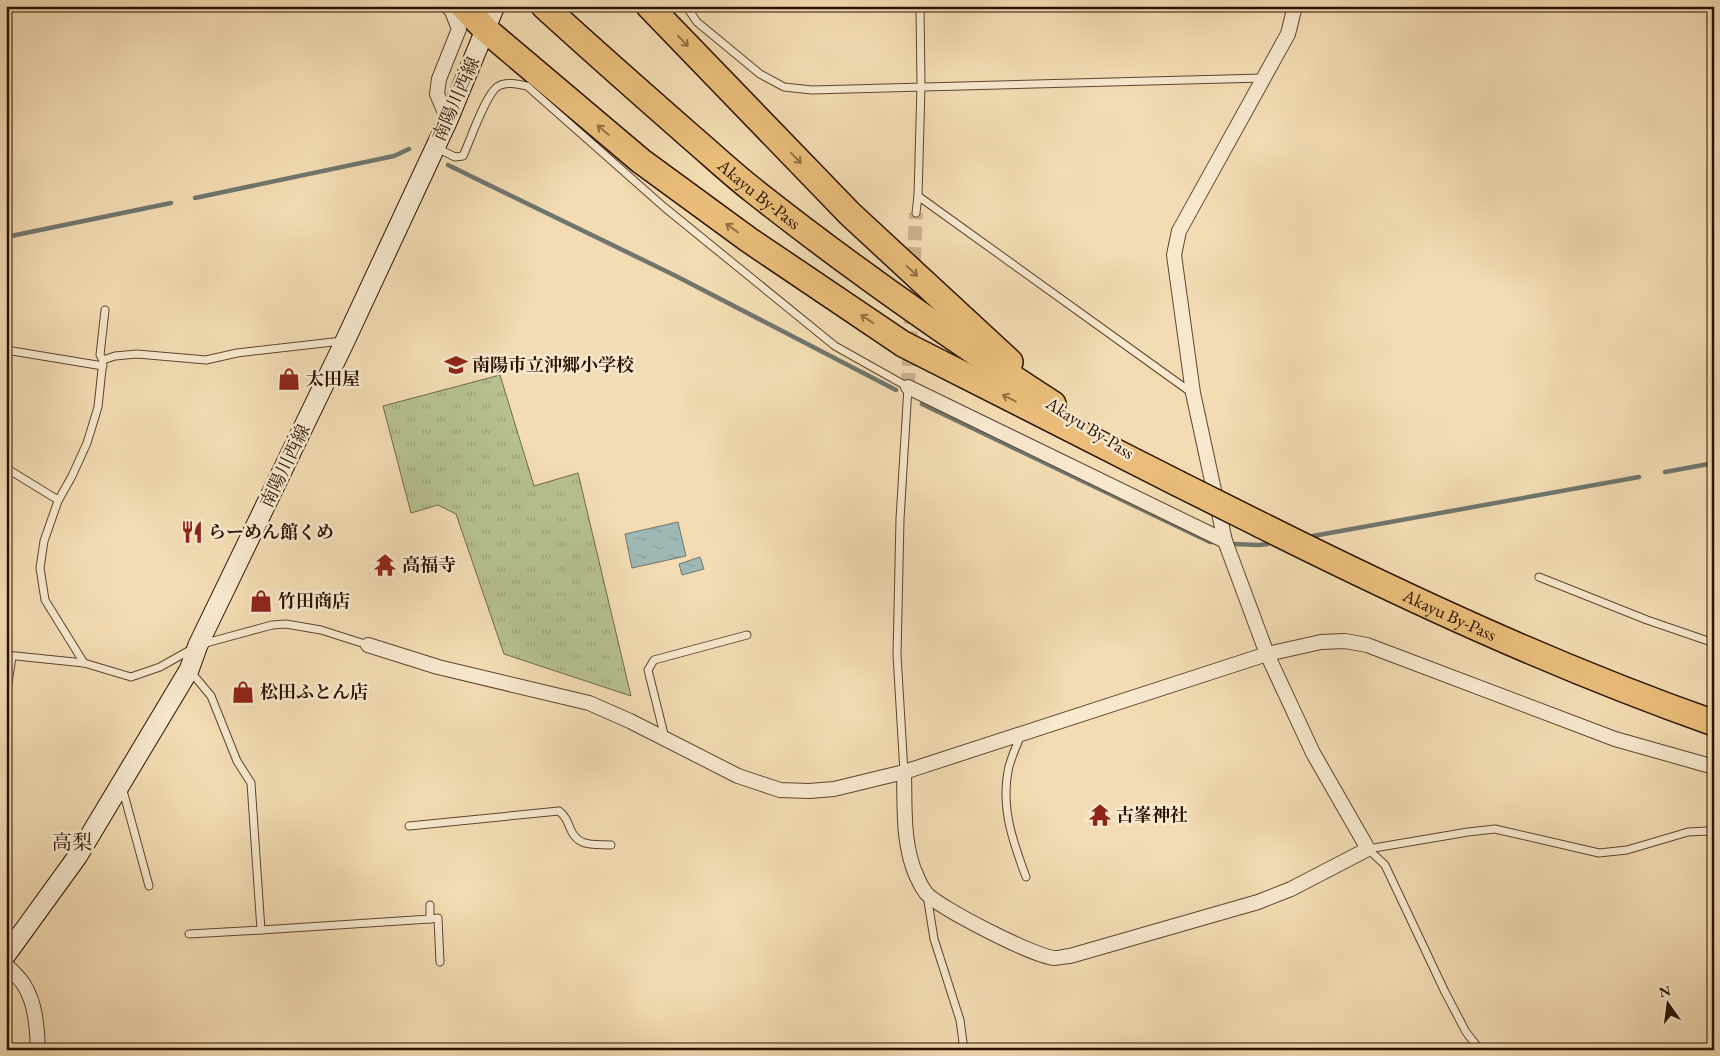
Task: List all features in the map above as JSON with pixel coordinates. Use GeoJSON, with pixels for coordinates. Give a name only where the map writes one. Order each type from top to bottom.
{"type":"FeatureCollection","features":[{"type":"Feature","properties":{"kind":"highway"},"geometry":{"type":"LineString","coordinates":[[463,6],[486,30],[641,161],[749,240],[904,344],[1177,483]]}},
{"type":"Feature","properties":{"kind":"highway","name":"Akayu By-Pass"},"geometry":{"type":"LineString","coordinates":[[544,6],[730,171],[797,225],[964,347],[1177,483],[1384,586],[1505,641],[1639,697],[1714,723]]}},
{"type":"Feature","properties":{"kind":"highway"},"geometry":{"type":"LineString","coordinates":[[649,6],[850,214],[1061,410]]}},
{"type":"Feature","properties":{"kind":"main road","name":"南陽川西線"},"geometry":{"type":"LineString","coordinates":[[6,956],[76,857],[189,670],[198,645],[345,341],[448,120],[495,6]]}},
{"type":"Feature","properties":{"kind":"street"},"geometry":{"type":"LineString","coordinates":[[446,6],[452,12],[458,29],[439,79],[437,94],[448,120]]}},
{"type":"Feature","properties":{"kind":"street"},"geometry":{"type":"LineString","coordinates":[[904,772],[907,842],[917,878],[927,894],[950,909],[1025,949],[1055,958],[1070,956],[1258,902],[1291,889],[1368,848],[1313,753],[1268,654],[1225,541],[1193,393],[1174,255],[1179,231],[1288,34],[1295,6]]}},
{"type":"Feature","properties":{"kind":"street"},"geometry":{"type":"LineString","coordinates":[[908,387],[1225,541]]}},
{"type":"Feature","properties":{"kind":"street"},"geometry":{"type":"LineString","coordinates":[[368,645],[438,667],[516,684],[589,703],[665,738],[738,776],[780,790],[810,791],[834,789],[904,772],[1268,654],[1321,642],[1345,641],[1367,645],[1615,739],[1714,767]]}},
{"type":"Feature","properties":{"kind":"street"},"geometry":{"type":"LineString","coordinates":[[6,965],[24,985],[32,1003],[38,1050]]}},
{"type":"Feature","properties":{"kind":"lane"},"geometry":{"type":"LineString","coordinates":[[686,6],[697,22],[760,74],[784,87],[812,90],[1263,78]]}},
{"type":"Feature","properties":{"kind":"lane"},"geometry":{"type":"LineString","coordinates":[[916,213],[921,86],[920,6]]}},
{"type":"Feature","properties":{"kind":"lane"},"geometry":{"type":"LineString","coordinates":[[435,147],[454,157],[463,156],[489,95],[498,86],[512,83],[527,86],[664,207],[835,346],[908,387],[900,519],[897,655],[904,772]]}},
{"type":"Feature","properties":{"kind":"lane"},"geometry":{"type":"LineString","coordinates":[[918,196],[1193,393]]}},
{"type":"Feature","properties":{"kind":"lane"},"geometry":{"type":"LineString","coordinates":[[84,663],[45,600],[40,568],[44,541],[58,500],[72,476],[87,443],[98,407],[103,363],[100,355],[105,310]]}},
{"type":"Feature","properties":{"kind":"lane"},"geometry":{"type":"LineString","coordinates":[[6,350],[103,363],[115,356],[138,354],[206,360],[237,353],[345,341]]}},
{"type":"Feature","properties":{"kind":"lane"},"geometry":{"type":"LineString","coordinates":[[6,468],[58,500]]}},
{"type":"Feature","properties":{"kind":"lane"},"geometry":{"type":"LineString","coordinates":[[1539,577],[1647,620],[1714,643]]}},
{"type":"Feature","properties":{"kind":"lane"},"geometry":{"type":"LineString","coordinates":[[6,698],[9,655],[84,663],[131,676],[160,667],[198,645],[272,625],[286,624],[321,630],[368,645]]}},
{"type":"Feature","properties":{"kind":"lane"},"geometry":{"type":"LineString","coordinates":[[665,738],[648,670],[654,660],[747,636]]}},
{"type":"Feature","properties":{"kind":"lane"},"geometry":{"type":"LineString","coordinates":[[189,670],[211,696],[237,761],[251,783],[261,930]]}},
{"type":"Feature","properties":{"kind":"lane"},"geometry":{"type":"LineString","coordinates":[[1022,734],[1008,769],[1005,797],[1014,844],[1026,877]]}},
{"type":"Feature","properties":{"kind":"lane"},"geometry":{"type":"LineString","coordinates":[[121,784],[149,886]]}},
{"type":"Feature","properties":{"kind":"lane"},"geometry":{"type":"LineString","coordinates":[[409,826],[559,811],[566,817],[574,836],[583,844],[611,845]]}},
{"type":"Feature","properties":{"kind":"lane"},"geometry":{"type":"LineString","coordinates":[[1368,848],[1495,829],[1599,853],[1627,850],[1688,832],[1707,831],[1714,833]]}},
{"type":"Feature","properties":{"kind":"lane"},"geometry":{"type":"LineString","coordinates":[[1368,848],[1385,865],[1445,992],[1466,1032],[1480,1050]]}},
{"type":"Feature","properties":{"kind":"lane"},"geometry":{"type":"LineString","coordinates":[[927,894],[934,939],[960,1020],[964,1050]]}},
{"type":"Feature","properties":{"kind":"lane"},"geometry":{"type":"LineString","coordinates":[[430,905],[430,919]]}},
{"type":"Feature","properties":{"kind":"lane"},"geometry":{"type":"LineString","coordinates":[[189,934],[438,918],[440,962]]}},
{"type":"Feature","properties":{"kind":"green space"},"geometry":{"type":"Polygon","coordinates":[[[500,375],[534,486],[578,473],[631,696],[504,654],[456,514],[438,505],[411,513],[383,406],[500,375]]]}},
{"type":"Feature","properties":{"kind":"water"},"geometry":{"type":"Polygon","coordinates":[[[678,522],[686,556],[632,568],[625,534],[678,522]]]}},
{"type":"Feature","properties":{"kind":"water"},"geometry":{"type":"Polygon","coordinates":[[[700,557],[704,569],[682,575],[679,564],[700,557]]]}},
{"type":"Feature","properties":{"kind":"waterway"},"geometry":{"type":"LineString","coordinates":[[195,198],[394,156],[409,149]]}},
{"type":"Feature","properties":{"kind":"waterway"},"geometry":{"type":"LineString","coordinates":[[448,165],[674,275],[896,390]]}},
{"type":"Feature","properties":{"kind":"waterway"},"geometry":{"type":"LineString","coordinates":[[6,237],[171,203]]}},
{"type":"Feature","properties":{"kind":"waterway"},"geometry":{"type":"LineString","coordinates":[[922,404],[1210,542],[1215,542]]}},
{"type":"Feature","properties":{"kind":"waterway"},"geometry":{"type":"LineString","coordinates":[[1665,472],[1714,463]]}},
{"type":"Feature","properties":{"kind":"waterway"},"geometry":{"type":"LineString","coordinates":[[1313,536],[1639,477]]}},
{"type":"Feature","properties":{"kind":"waterway"},"geometry":{"type":"LineString","coordinates":[[1234,544],[1268,544]]}},
{"type":"Feature","properties":{"kind":"tunnel"},"geometry":{"type":"LineString","coordinates":[[908,387],[916,213]]}},
{"type":"Feature","properties":{"kind":"place","name":"南陽市立沖郷小学校"},"geometry":{"type":"Point","coordinates":[456,365]}},
{"type":"Feature","properties":{"kind":"place","name":"太田屋"},"geometry":{"type":"Point","coordinates":[289,379]}},
{"type":"Feature","properties":{"kind":"place","name":"らーめん館くめ"},"geometry":{"type":"Point","coordinates":[192,532]}},
{"type":"Feature","properties":{"kind":"place","name":"高福寺"},"geometry":{"type":"Point","coordinates":[385,565]}},
{"type":"Feature","properties":{"kind":"place","name":"竹田商店"},"geometry":{"type":"Point","coordinates":[261,601]}},
{"type":"Feature","properties":{"kind":"place","name":"松田ふとん店"},"geometry":{"type":"Point","coordinates":[243,692]}},
{"type":"Feature","properties":{"kind":"place","name":"古峯神社"},"geometry":{"type":"Point","coordinates":[1100,815]}},
{"type":"Feature","properties":{"kind":"district","name":"高梨"},"geometry":{"type":"Point","coordinates":[72,842]}}]}
